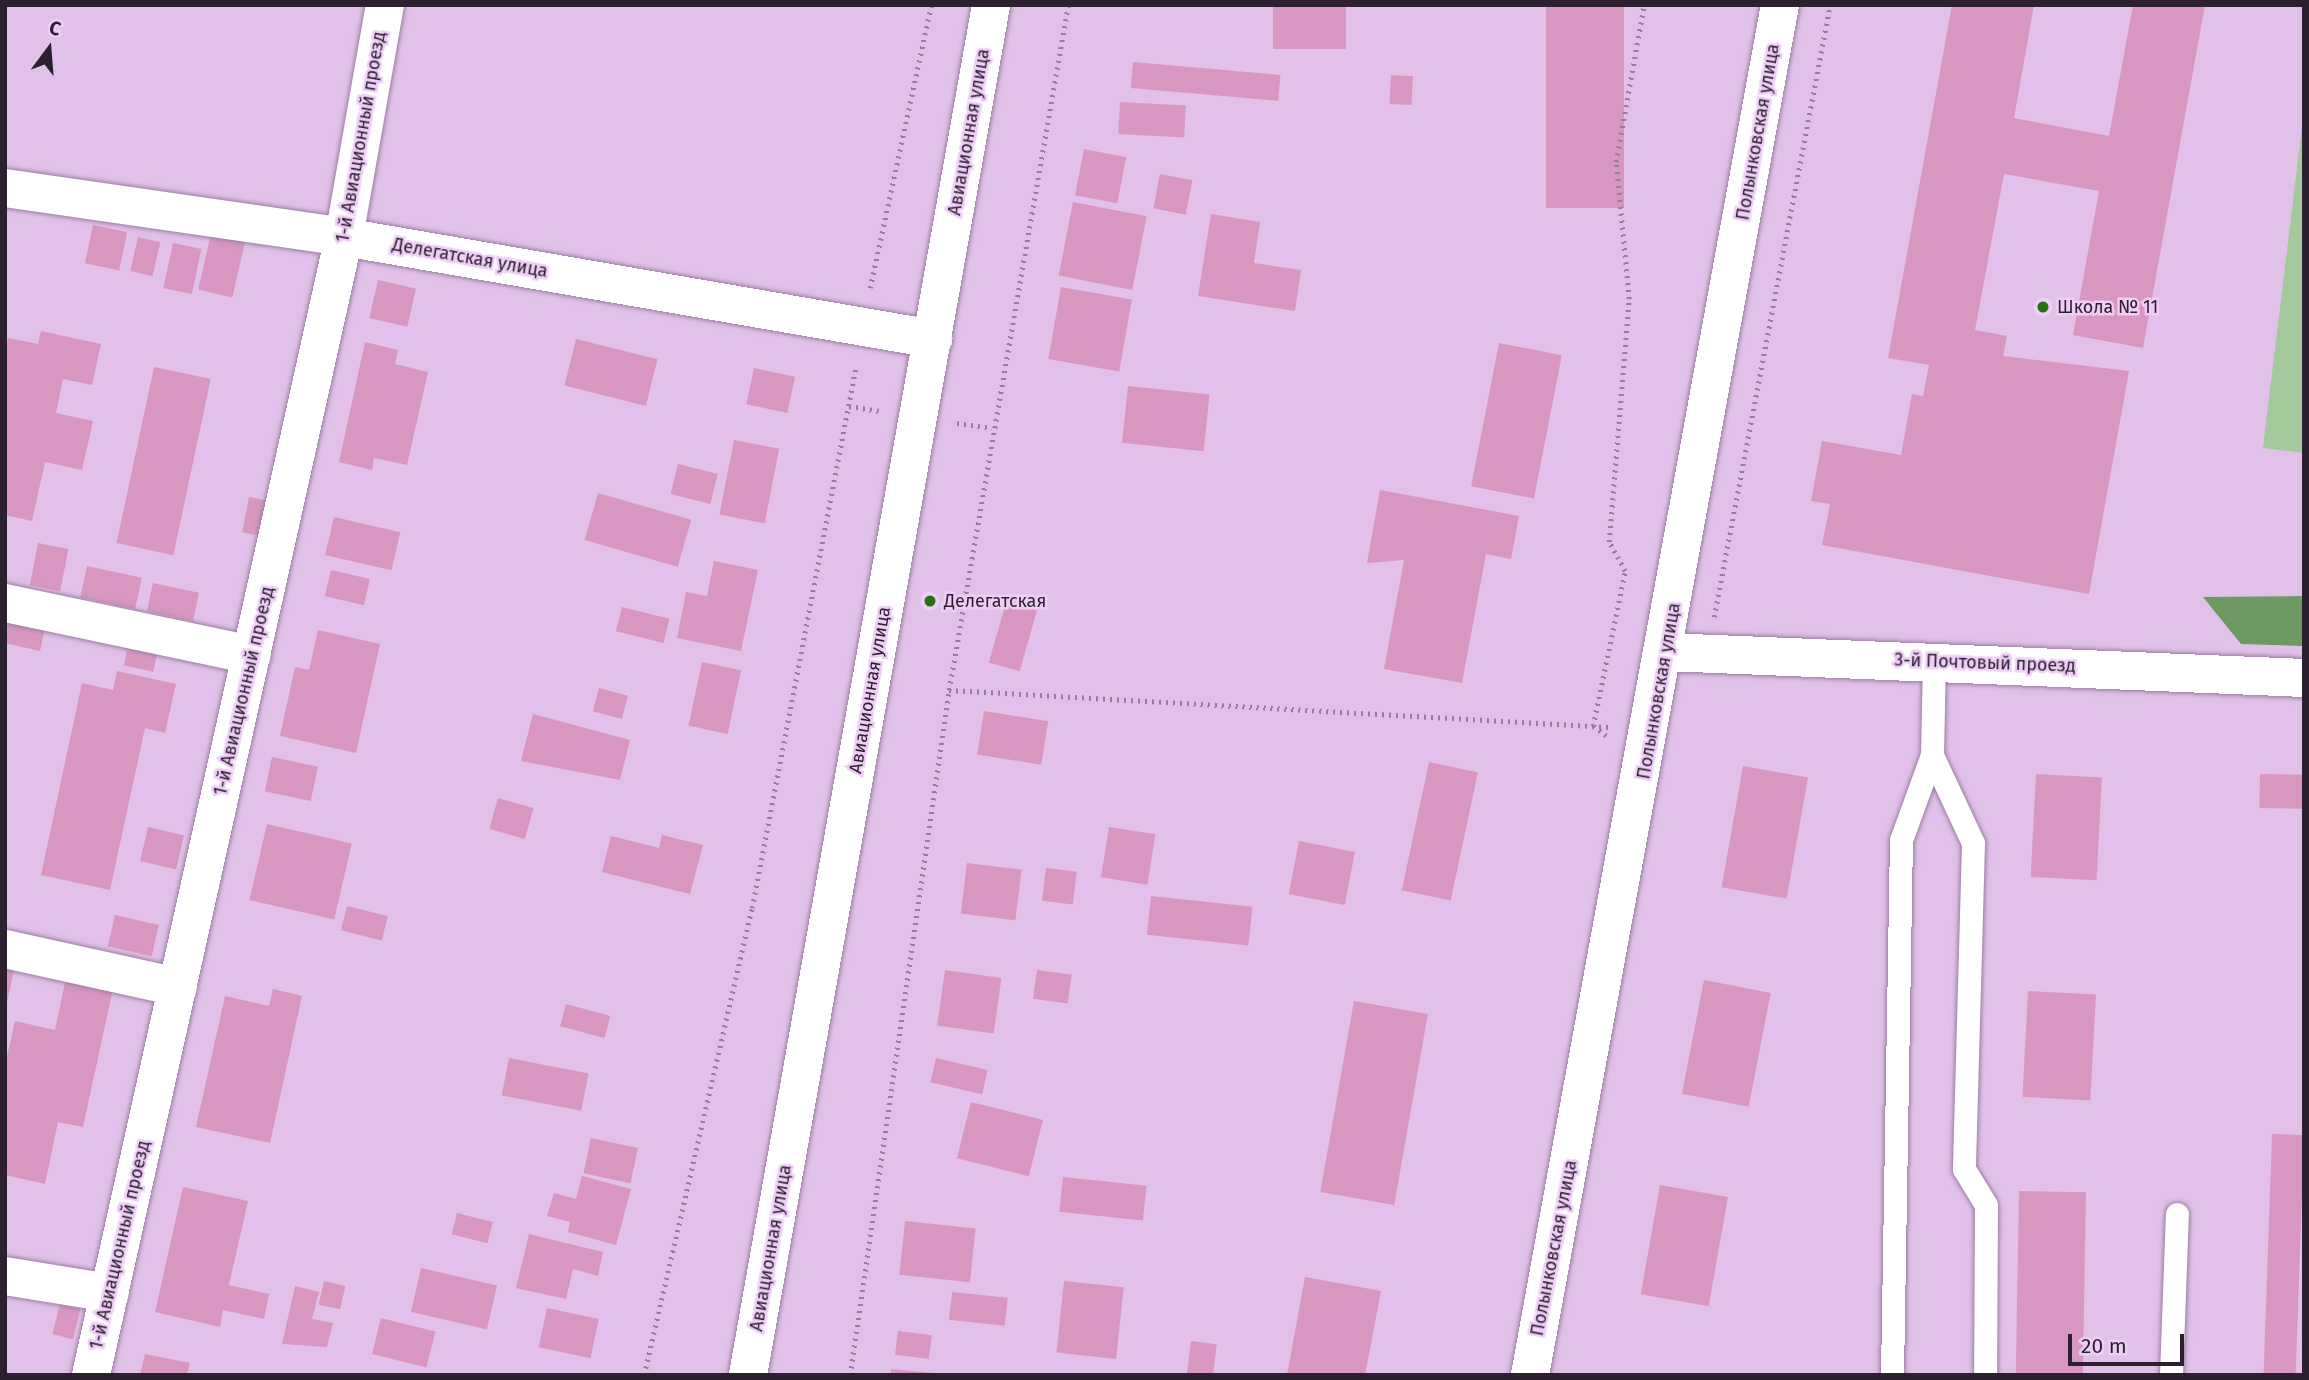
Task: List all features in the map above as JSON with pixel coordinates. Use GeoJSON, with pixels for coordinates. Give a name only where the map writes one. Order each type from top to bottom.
{"type":"FeatureCollection","features":[{"type":"Feature","properties":{"kind":"street","name":"1-й Авиационный проезд"},"geometry":{"type":"LineString","coordinates":[[91,1375],[344,237],[385,5]]}},
{"type":"Feature","properties":{"kind":"street","name":"Авиационная улица"},"geometry":{"type":"LineString","coordinates":[[748,1375],[991,5]]}},
{"type":"Feature","properties":{"kind":"street","name":"Полынковская улица"},"geometry":{"type":"LineString","coordinates":[[1530,1375],[1635,736],[1666,652],[1780,5]]}},
{"type":"Feature","properties":{"kind":"street","name":"Делегатская улица"},"geometry":{"type":"LineString","coordinates":[[5,188],[344,237],[933,339]]}},
{"type":"Feature","properties":{"kind":"street"},"geometry":{"type":"LineString","coordinates":[[5,603],[252,654]]}},
{"type":"Feature","properties":{"kind":"street","name":"3-й Почтовый проезд"},"geometry":{"type":"LineString","coordinates":[[1666,652],[2304,678]]}},
{"type":"Feature","properties":{"kind":"street"},"geometry":{"type":"LineString","coordinates":[[5,949],[178,987]]}},
{"type":"Feature","properties":{"kind":"street"},"geometry":{"type":"LineString","coordinates":[[5,1276],[110,1293]]}},
{"type":"Feature","properties":{"kind":"lane"},"geometry":{"type":"LineString","coordinates":[[1892,1375],[1901,840],[1932,755],[1934,661]]}},
{"type":"Feature","properties":{"kind":"lane"},"geometry":{"type":"LineString","coordinates":[[1932,755],[1973,843],[1964,1169],[1986,1205],[1985,1375]]}},
{"type":"Feature","properties":{"kind":"lane"},"geometry":{"type":"LineString","coordinates":[[2171,1375],[2177,1214]]}},
{"type":"Feature","properties":{"kind":"path"},"geometry":{"type":"LineString","coordinates":[[644,1375],[752,908],[863,328],[931,5]]}},
{"type":"Feature","properties":{"kind":"path"},"geometry":{"type":"LineString","coordinates":[[850,1375],[949,690],[1068,5]]}},
{"type":"Feature","properties":{"kind":"path"},"geometry":{"type":"LineString","coordinates":[[1593,726],[1625,571],[1609,542],[1629,299],[1616,162],[1644,5]]}},
{"type":"Feature","properties":{"kind":"path"},"geometry":{"type":"LineString","coordinates":[[1707,653],[1830,5]]}},
{"type":"Feature","properties":{"kind":"path"},"geometry":{"type":"LineString","coordinates":[[949,690],[1593,726],[1635,736]]}},
{"type":"Feature","properties":{"kind":"path"},"geometry":{"type":"LineString","coordinates":[[1593,726],[1635,736]]}},
{"type":"Feature","properties":{"kind":"green space"},"geometry":{"type":"Polygon","coordinates":[[[2304,110],[2304,453],[2263,448],[2304,110]]]}},
{"type":"Feature","properties":{"kind":"green space"},"geometry":{"type":"Polygon","coordinates":[[[2304,596],[2304,646],[2241,644],[2203,597],[2304,596]]]}},
{"type":"Feature","properties":{"kind":"building"},"geometry":{"type":"Polygon","coordinates":[[[1273,5],[1346,5],[1346,49],[1273,49],[1273,5]]]}},
{"type":"Feature","properties":{"kind":"building"},"geometry":{"type":"Polygon","coordinates":[[[1546,5],[1624,5],[1624,208],[1546,208],[1546,5]]]}},
{"type":"Feature","properties":{"kind":"building"},"geometry":{"type":"Polygon","coordinates":[[[1952,5],[2034,5],[2014,118],[2109,136],[2133,5],[2205,5],[2143,348],[2073,335],[2099,191],[2004,174],[1975,330],[2007,336],[2003,356],[2129,371],[2089,594],[1822,545],[1830,504],[1811,501],[1822,441],[1901,455],[1912,394],[1923,396],[1929,365],[1888,358],[1952,5]]]}},
{"type":"Feature","properties":{"kind":"building"},"geometry":{"type":"Polygon","coordinates":[[[1133,62],[1280,75],[1278,101],[1131,88],[1133,62]]]}},
{"type":"Feature","properties":{"kind":"building"},"geometry":{"type":"Polygon","coordinates":[[[1391,75],[1413,76],[1411,105],[1389,104],[1391,75]]]}},
{"type":"Feature","properties":{"kind":"building"},"geometry":{"type":"Polygon","coordinates":[[[1120,102],[1186,105],[1184,137],[1118,134],[1120,102]]]}},
{"type":"Feature","properties":{"kind":"building"},"geometry":{"type":"Polygon","coordinates":[[[1084,149],[1126,157],[1117,203],[1075,195],[1084,149]]]}},
{"type":"Feature","properties":{"kind":"building"},"geometry":{"type":"Polygon","coordinates":[[[1160,174],[1192,180],[1186,215],[1153,208],[1160,174]]]}},
{"type":"Feature","properties":{"kind":"building"},"geometry":{"type":"Polygon","coordinates":[[[1073,202],[1147,216],[1132,290],[1059,276],[1073,202]]]}},
{"type":"Feature","properties":{"kind":"building"},"geometry":{"type":"Polygon","coordinates":[[[1211,214],[1260,222],[1254,263],[1301,270],[1295,311],[1198,296],[1211,214]]]}},
{"type":"Feature","properties":{"kind":"building"},"geometry":{"type":"Polygon","coordinates":[[[93,225],[127,232],[119,270],[85,263],[93,225]]]}},
{"type":"Feature","properties":{"kind":"building"},"geometry":{"type":"Polygon","coordinates":[[[211,234],[245,242],[232,297],[198,290],[211,234]]]}},
{"type":"Feature","properties":{"kind":"building"},"geometry":{"type":"Polygon","coordinates":[[[138,237],[160,242],[153,276],[130,271],[138,237]]]}},
{"type":"Feature","properties":{"kind":"building"},"geometry":{"type":"Polygon","coordinates":[[[173,243],[201,249],[192,294],[163,288],[173,243]]]}},
{"type":"Feature","properties":{"kind":"building"},"geometry":{"type":"Polygon","coordinates":[[[378,280],[416,289],[407,327],[369,318],[378,280]]]}},
{"type":"Feature","properties":{"kind":"building"},"geometry":{"type":"Polygon","coordinates":[[[1061,287],[1132,300],[1119,371],[1048,359],[1061,287]]]}},
{"type":"Feature","properties":{"kind":"building"},"geometry":{"type":"Polygon","coordinates":[[[41,331],[101,344],[92,385],[63,379],[56,413],[93,421],[82,470],[45,462],[32,521],[5,515],[5,352],[8,338],[38,344],[41,331]]]}},
{"type":"Feature","properties":{"kind":"building"},"geometry":{"type":"Polygon","coordinates":[[[576,339],[658,359],[646,406],[564,386],[576,339]]]}},
{"type":"Feature","properties":{"kind":"building"},"geometry":{"type":"Polygon","coordinates":[[[365,342],[398,350],[395,364],[428,372],[407,465],[374,458],[372,470],[339,462],[365,342]]]}},
{"type":"Feature","properties":{"kind":"building"},"geometry":{"type":"Polygon","coordinates":[[[1499,343],[1562,355],[1534,499],[1471,486],[1499,343]]]}},
{"type":"Feature","properties":{"kind":"building"},"geometry":{"type":"Polygon","coordinates":[[[154,367],[211,379],[173,555],[117,543],[154,367]]]}},
{"type":"Feature","properties":{"kind":"building"},"geometry":{"type":"Polygon","coordinates":[[[754,368],[795,377],[787,413],[746,404],[754,368]]]}},
{"type":"Feature","properties":{"kind":"building"},"geometry":{"type":"Polygon","coordinates":[[[1128,386],[1210,395],[1204,451],[1122,443],[1128,386]]]}},
{"type":"Feature","properties":{"kind":"building"},"geometry":{"type":"Polygon","coordinates":[[[734,440],[779,449],[765,523],[719,515],[734,440]]]}},
{"type":"Feature","properties":{"kind":"building"},"geometry":{"type":"Polygon","coordinates":[[[678,464],[718,474],[710,504],[671,494],[678,464]]]}},
{"type":"Feature","properties":{"kind":"building"},"geometry":{"type":"Polygon","coordinates":[[[1380,490],[1519,516],[1511,559],[1486,554],[1462,683],[1384,669],[1404,560],[1367,563],[1380,490]]]}},
{"type":"Feature","properties":{"kind":"building"},"geometry":{"type":"Polygon","coordinates":[[[598,493],[691,520],[678,567],[584,540],[598,493]]]}},
{"type":"Feature","properties":{"kind":"building"},"geometry":{"type":"Polygon","coordinates":[[[249,497],[270,501],[263,536],[242,532],[249,497]]]}},
{"type":"Feature","properties":{"kind":"building"},"geometry":{"type":"Polygon","coordinates":[[[334,517],[400,532],[391,570],[325,555],[334,517]]]}},
{"type":"Feature","properties":{"kind":"building"},"geometry":{"type":"Polygon","coordinates":[[[38,543],[68,549],[60,591],[30,585],[38,543]]]}},
{"type":"Feature","properties":{"kind":"building"},"geometry":{"type":"Polygon","coordinates":[[[714,561],[758,570],[741,651],[677,638],[686,592],[707,596],[714,561]]]}},
{"type":"Feature","properties":{"kind":"building"},"geometry":{"type":"Polygon","coordinates":[[[87,566],[142,578],[135,609],[80,597],[87,566]]]}},
{"type":"Feature","properties":{"kind":"building"},"geometry":{"type":"Polygon","coordinates":[[[331,570],[370,579],[364,605],[325,596],[331,570]]]}},
{"type":"Feature","properties":{"kind":"building"},"geometry":{"type":"Polygon","coordinates":[[[153,583],[199,593],[193,621],[147,611],[153,583]]]}},
{"type":"Feature","properties":{"kind":"building"},"geometry":{"type":"Polygon","coordinates":[[[1007,599],[1038,608],[1020,671],[989,662],[1007,599]]]}},
{"type":"Feature","properties":{"kind":"building"},"geometry":{"type":"Polygon","coordinates":[[[622,607],[670,619],[663,643],[616,631],[622,607]]]}},
{"type":"Feature","properties":{"kind":"building"},"geometry":{"type":"Polygon","coordinates":[[[5,610],[47,619],[40,651],[5,643],[5,610]]]}},
{"type":"Feature","properties":{"kind":"building"},"geometry":{"type":"Polygon","coordinates":[[[318,630],[380,644],[356,753],[280,736],[295,667],[309,670],[318,630]]]}},
{"type":"Feature","properties":{"kind":"building"},"geometry":{"type":"Polygon","coordinates":[[[128,646],[157,652],[153,672],[124,666],[128,646]]]}},
{"type":"Feature","properties":{"kind":"building"},"geometry":{"type":"Polygon","coordinates":[[[702,662],[741,670],[728,734],[688,726],[702,662]]]}},
{"type":"Feature","properties":{"kind":"building"},"geometry":{"type":"Polygon","coordinates":[[[117,671],[176,684],[165,733],[145,728],[110,890],[41,875],[82,683],[113,690],[117,671]]]}},
{"type":"Feature","properties":{"kind":"building"},"geometry":{"type":"Polygon","coordinates":[[[599,688],[628,696],[622,719],[593,711],[599,688]]]}},
{"type":"Feature","properties":{"kind":"building"},"geometry":{"type":"Polygon","coordinates":[[[984,711],[1048,721],[1041,765],[977,754],[984,711]]]}},
{"type":"Feature","properties":{"kind":"building"},"geometry":{"type":"Polygon","coordinates":[[[533,714],[630,740],[620,780],[521,761],[533,714]]]}},
{"type":"Feature","properties":{"kind":"building"},"geometry":{"type":"Polygon","coordinates":[[[272,757],[318,767],[311,801],[265,791],[272,757]]]}},
{"type":"Feature","properties":{"kind":"building"},"geometry":{"type":"Polygon","coordinates":[[[1429,762],[1478,772],[1451,901],[1402,890],[1429,762]]]}},
{"type":"Feature","properties":{"kind":"building"},"geometry":{"type":"Polygon","coordinates":[[[1743,766],[1808,777],[1787,899],[1722,887],[1743,766]]]}},
{"type":"Feature","properties":{"kind":"building"},"geometry":{"type":"Polygon","coordinates":[[[2036,774],[2102,777],[2097,880],[2031,877],[2036,774]]]}},
{"type":"Feature","properties":{"kind":"building"},"geometry":{"type":"Polygon","coordinates":[[[2260,774],[2304,775],[2303,809],[2259,808],[2260,774]]]}},
{"type":"Feature","properties":{"kind":"building"},"geometry":{"type":"Polygon","coordinates":[[[498,798],[534,808],[525,839],[489,829],[498,798]]]}},
{"type":"Feature","properties":{"kind":"building"},"geometry":{"type":"Polygon","coordinates":[[[267,824],[352,844],[334,920],[249,900],[267,824]]]}},
{"type":"Feature","properties":{"kind":"building"},"geometry":{"type":"Polygon","coordinates":[[[148,827],[184,835],[176,869],[140,861],[148,827]]]}},
{"type":"Feature","properties":{"kind":"building"},"geometry":{"type":"Polygon","coordinates":[[[1109,827],[1155,834],[1147,885],[1101,877],[1109,827]]]}},
{"type":"Feature","properties":{"kind":"building"},"geometry":{"type":"Polygon","coordinates":[[[662,835],[703,845],[690,894],[602,872],[611,836],[659,848],[662,835]]]}},
{"type":"Feature","properties":{"kind":"building"},"geometry":{"type":"Polygon","coordinates":[[[1299,841],[1355,852],[1345,905],[1289,894],[1299,841]]]}},
{"type":"Feature","properties":{"kind":"building"},"geometry":{"type":"Polygon","coordinates":[[[967,863],[1022,870],[1015,920],[961,914],[967,863]]]}},
{"type":"Feature","properties":{"kind":"building"},"geometry":{"type":"Polygon","coordinates":[[[1046,868],[1077,872],[1073,905],[1042,901],[1046,868]]]}},
{"type":"Feature","properties":{"kind":"building"},"geometry":{"type":"Polygon","coordinates":[[[1151,896],[1252,907],[1248,945],[1147,935],[1151,896]]]}},
{"type":"Feature","properties":{"kind":"building"},"geometry":{"type":"Polygon","coordinates":[[[347,906],[388,916],[382,940],[341,930],[347,906]]]}},
{"type":"Feature","properties":{"kind":"building"},"geometry":{"type":"Polygon","coordinates":[[[115,915],[159,925],[152,956],[108,946],[115,915]]]}},
{"type":"Feature","properties":{"kind":"building"},"geometry":{"type":"Polygon","coordinates":[[[5,968],[14,970],[6,1007],[5,1007],[5,968]]]}},
{"type":"Feature","properties":{"kind":"building"},"geometry":{"type":"Polygon","coordinates":[[[945,970],[1001,978],[994,1033],[937,1025],[945,970]]]}},
{"type":"Feature","properties":{"kind":"building"},"geometry":{"type":"Polygon","coordinates":[[[1037,970],[1072,975],[1068,1004],[1033,999],[1037,970]]]}},
{"type":"Feature","properties":{"kind":"building"},"geometry":{"type":"Polygon","coordinates":[[[66,978],[113,989],[83,1127],[58,1122],[45,1184],[5,1175],[5,1065],[15,1021],[55,1030],[66,978]]]}},
{"type":"Feature","properties":{"kind":"building"},"geometry":{"type":"Polygon","coordinates":[[[1704,980],[1771,993],[1749,1107],[1682,1094],[1704,980]]]}},
{"type":"Feature","properties":{"kind":"building"},"geometry":{"type":"Polygon","coordinates":[[[273,989],[302,996],[270,1143],[196,1127],[225,996],[269,1006],[273,989]]]}},
{"type":"Feature","properties":{"kind":"building"},"geometry":{"type":"Polygon","coordinates":[[[2028,991],[2096,995],[2090,1100],[2022,1097],[2028,991]]]}},
{"type":"Feature","properties":{"kind":"building"},"geometry":{"type":"Polygon","coordinates":[[[1354,1001],[1428,1014],[1394,1205],[1320,1192],[1354,1001]]]}},
{"type":"Feature","properties":{"kind":"building"},"geometry":{"type":"Polygon","coordinates":[[[566,1004],[610,1016],[604,1038],[560,1026],[566,1004]]]}},
{"type":"Feature","properties":{"kind":"building"},"geometry":{"type":"Polygon","coordinates":[[[509,1058],[589,1073],[581,1111],[502,1095],[509,1058]]]}},
{"type":"Feature","properties":{"kind":"building"},"geometry":{"type":"Polygon","coordinates":[[[936,1058],[988,1070],[982,1094],[930,1082],[936,1058]]]}},
{"type":"Feature","properties":{"kind":"building"},"geometry":{"type":"Polygon","coordinates":[[[971,1102],[1043,1120],[1029,1176],[957,1158],[971,1102]]]}},
{"type":"Feature","properties":{"kind":"building"},"geometry":{"type":"Polygon","coordinates":[[[2272,1134],[2304,1135],[2296,1375],[2264,1375],[2272,1134]]]}},
{"type":"Feature","properties":{"kind":"building"},"geometry":{"type":"Polygon","coordinates":[[[591,1138],[638,1148],[630,1183],[584,1173],[591,1138]]]}},
{"type":"Feature","properties":{"kind":"building"},"geometry":{"type":"Polygon","coordinates":[[[582,1176],[631,1189],[616,1245],[568,1232],[570,1222],[547,1216],[554,1193],[576,1199],[582,1176]]]}},
{"type":"Feature","properties":{"kind":"building"},"geometry":{"type":"Polygon","coordinates":[[[1063,1177],[1147,1186],[1143,1221],[1059,1212],[1063,1177]]]}},
{"type":"Feature","properties":{"kind":"building"},"geometry":{"type":"Polygon","coordinates":[[[1660,1185],[1728,1197],[1709,1306],[1641,1294],[1660,1185]]]}},
{"type":"Feature","properties":{"kind":"building"},"geometry":{"type":"Polygon","coordinates":[[[183,1187],[248,1201],[229,1285],[269,1294],[264,1319],[223,1310],[220,1327],[155,1312],[183,1187]]]}},
{"type":"Feature","properties":{"kind":"building"},"geometry":{"type":"Polygon","coordinates":[[[2019,1191],[2086,1192],[2083,1375],[2016,1375],[2019,1191]]]}},
{"type":"Feature","properties":{"kind":"building"},"geometry":{"type":"Polygon","coordinates":[[[457,1213],[493,1222],[488,1243],[452,1234],[457,1213]]]}},
{"type":"Feature","properties":{"kind":"building"},"geometry":{"type":"Polygon","coordinates":[[[905,1221],[976,1228],[970,1282],[899,1275],[905,1221]]]}},
{"type":"Feature","properties":{"kind":"building"},"geometry":{"type":"Polygon","coordinates":[[[529,1234],[603,1252],[598,1276],[573,1269],[566,1299],[516,1288],[529,1234]]]}},
{"type":"Feature","properties":{"kind":"building"},"geometry":{"type":"Polygon","coordinates":[[[421,1268],[497,1286],[487,1329],[411,1312],[421,1268]]]}},
{"type":"Feature","properties":{"kind":"building"},"geometry":{"type":"Polygon","coordinates":[[[1305,1277],[1381,1291],[1365,1375],[1287,1375],[1305,1277]]]}},
{"type":"Feature","properties":{"kind":"building"},"geometry":{"type":"Polygon","coordinates":[[[324,1281],[345,1286],[340,1309],[319,1304],[324,1281]]]}},
{"type":"Feature","properties":{"kind":"building"},"geometry":{"type":"Polygon","coordinates":[[[1064,1281],[1124,1287],[1116,1359],[1056,1353],[1064,1281]]]}},
{"type":"Feature","properties":{"kind":"building"},"geometry":{"type":"Polygon","coordinates":[[[295,1286],[319,1292],[312,1319],[333,1323],[327,1347],[282,1344],[295,1286]]]}},
{"type":"Feature","properties":{"kind":"building"},"geometry":{"type":"Polygon","coordinates":[[[952,1292],[1008,1298],[1005,1326],[949,1320],[952,1292]]]}},
{"type":"Feature","properties":{"kind":"building"},"geometry":{"type":"Polygon","coordinates":[[[60,1304],[80,1309],[73,1339],[53,1334],[60,1304]]]}},
{"type":"Feature","properties":{"kind":"building"},"geometry":{"type":"Polygon","coordinates":[[[547,1308],[599,1319],[591,1358],[539,1347],[547,1308]]]}},
{"type":"Feature","properties":{"kind":"building"},"geometry":{"type":"Polygon","coordinates":[[[381,1318],[435,1332],[426,1367],[372,1354],[381,1318]]]}},
{"type":"Feature","properties":{"kind":"building"},"geometry":{"type":"Polygon","coordinates":[[[898,1331],[932,1335],[929,1359],[895,1355],[898,1331]]]}},
{"type":"Feature","properties":{"kind":"building"},"geometry":{"type":"Polygon","coordinates":[[[1191,1341],[1217,1344],[1213,1375],[1187,1375],[1191,1341]]]}},
{"type":"Feature","properties":{"kind":"building"},"geometry":{"type":"Polygon","coordinates":[[[145,1354],[190,1363],[187,1375],[140,1375],[145,1354]]]}},
{"type":"Feature","properties":{"kind":"building"},"geometry":{"type":"Polygon","coordinates":[[[891,1369],[933,1373],[891,1375],[891,1369]]]}},
{"type":"Feature","properties":{"kind":"place","name":"Школа № 11"},"geometry":{"type":"Point","coordinates":[2043,307]}},
{"type":"Feature","properties":{"kind":"place","name":"Делегатская"},"geometry":{"type":"Point","coordinates":[930,601]}}]}
